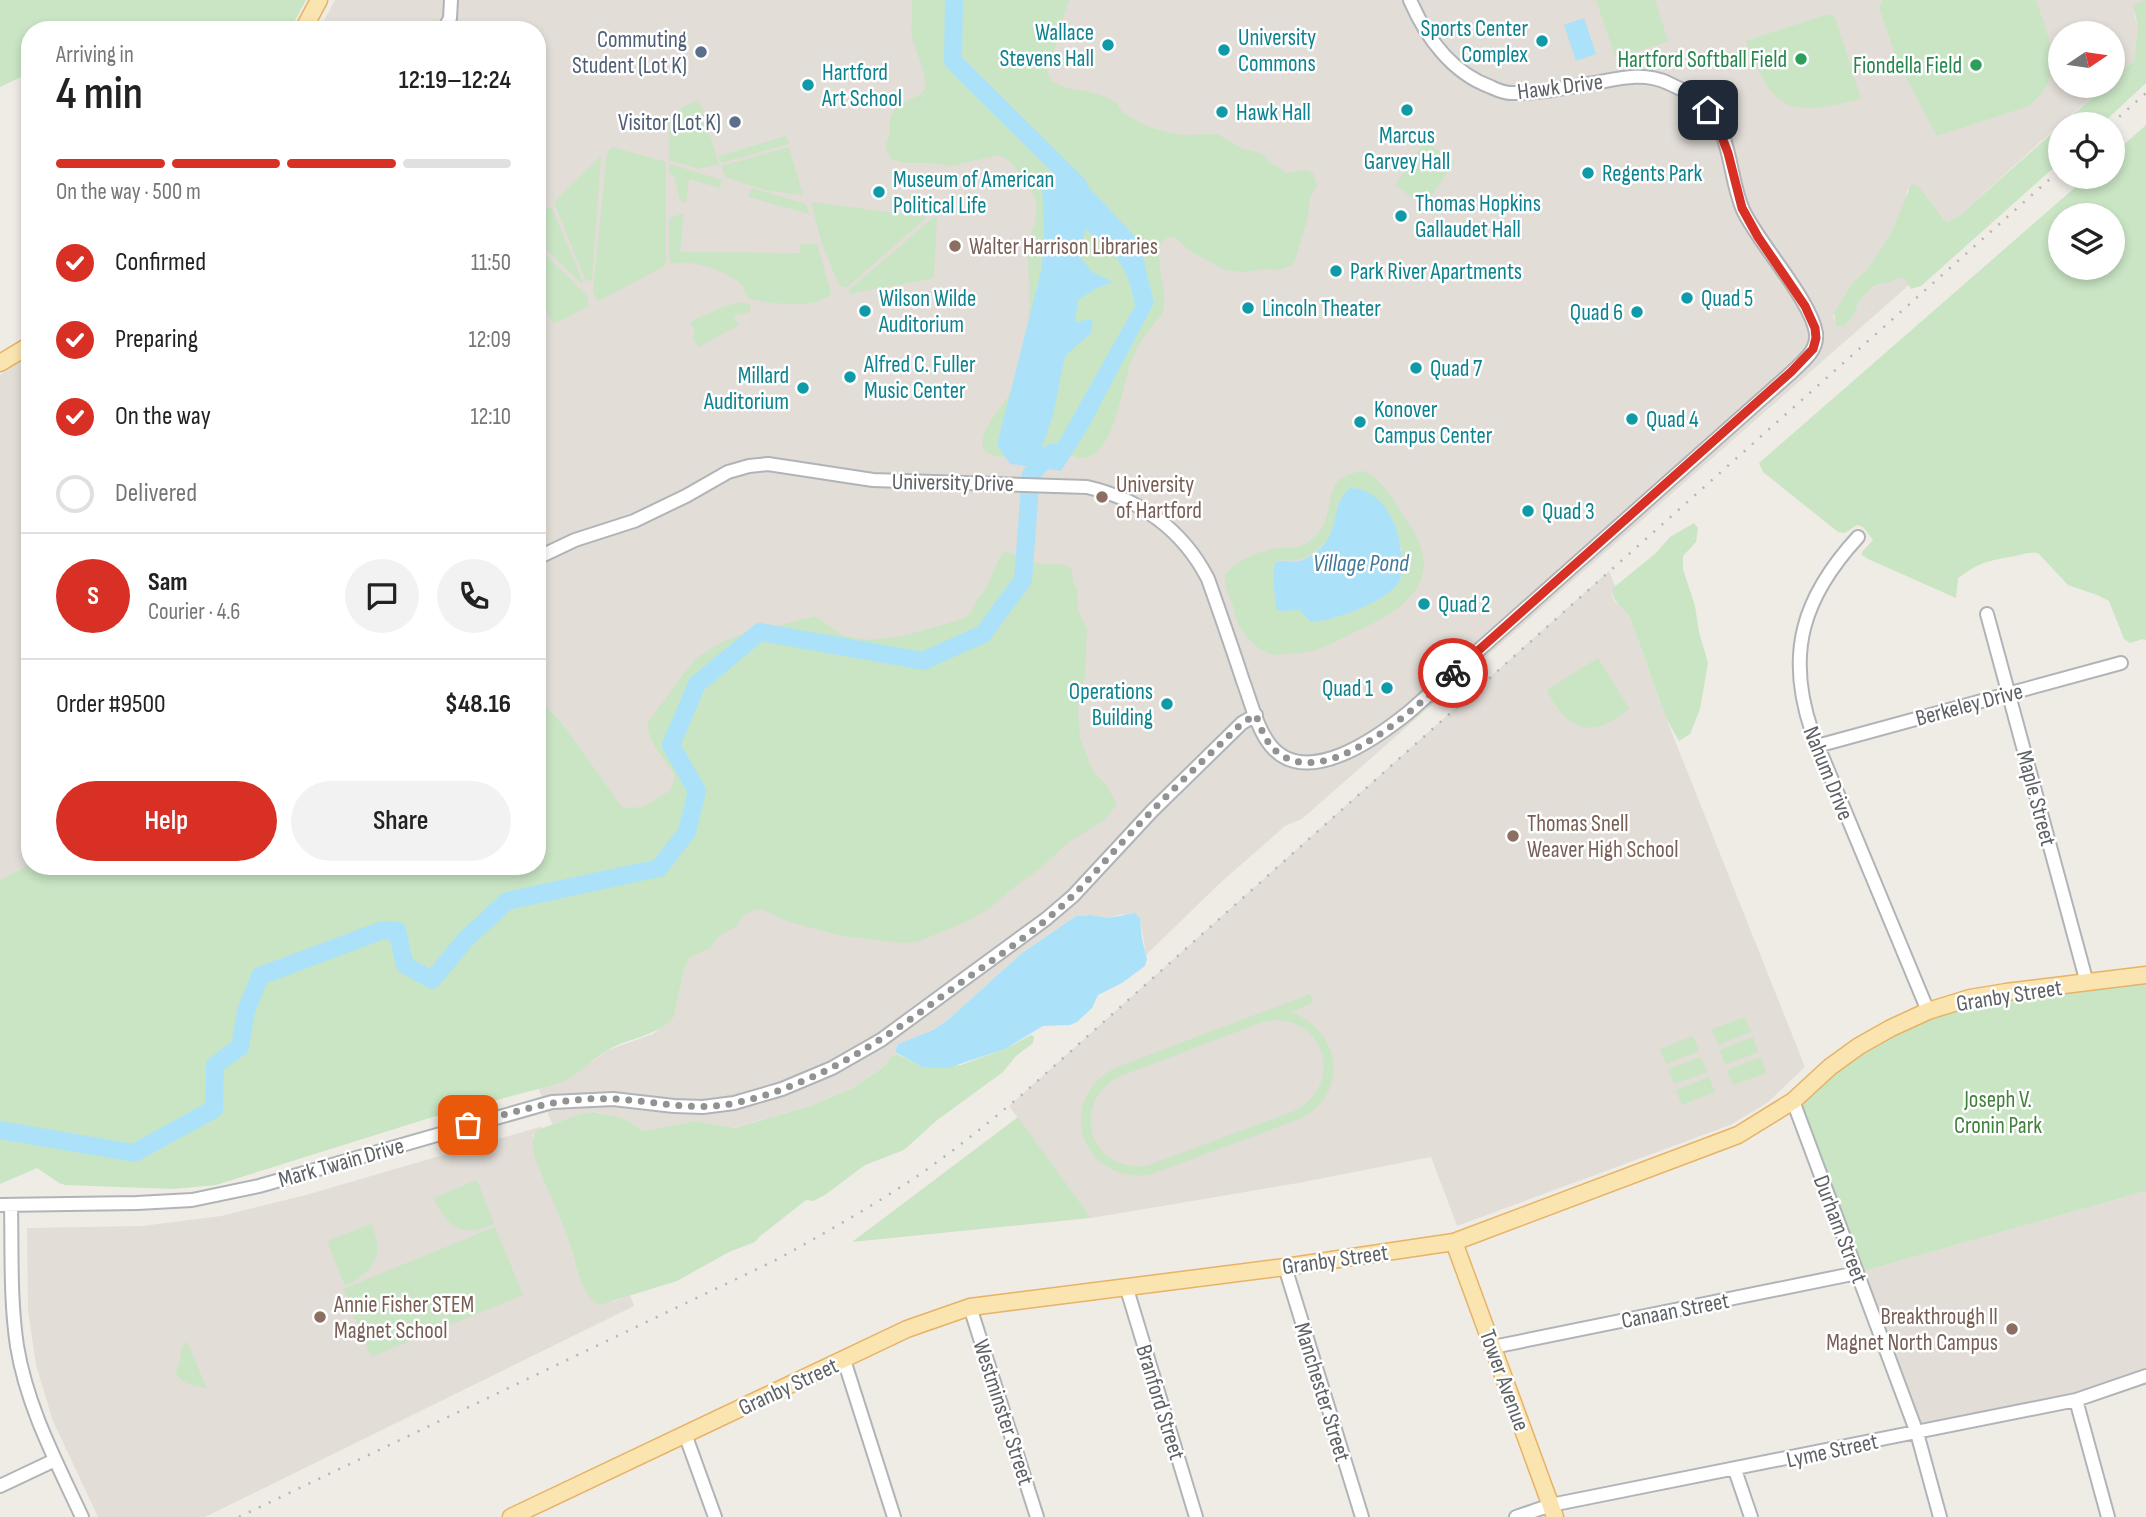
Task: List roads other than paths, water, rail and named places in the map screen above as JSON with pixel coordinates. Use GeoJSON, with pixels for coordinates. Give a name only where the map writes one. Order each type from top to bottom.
{"type":"FeatureCollection","features":[{"type":"Feature","properties":{"kind":"main road"},"geometry":{"type":"LineString","coordinates":[[308,21],[319,0]]}},
{"type":"Feature","properties":{"kind":"main road"},"geometry":{"type":"LineString","coordinates":[[0,363],[21,350]]}},
{"type":"Feature","properties":{"kind":"main road","name":"Granby Street"},"geometry":{"type":"LineString","coordinates":[[511,1517],[543,1510],[685,1434],[906,1329],[943,1315],[970,1307],[1285,1267],[1454,1242],[1738,1135],[1793,1101],[1830,1067],[1859,1046],[1928,1011],[1970,998],[2146,975]]}},
{"type":"Feature","properties":{"kind":"main road","name":"Tower Avenue"},"geometry":{"type":"LineString","coordinates":[[1454,1242],[1553,1511]]}},
{"type":"Feature","properties":{"kind":"street"},"geometry":{"type":"LineString","coordinates":[[448,21],[451,0]]}},
{"type":"Feature","properties":{"kind":"street","name":"Hawk Drive"},"geometry":{"type":"LineString","coordinates":[[1256,715],[1270,745],[1281,755],[1295,761],[1313,763],[1327,760],[1382,733],[1791,372],[1810,354],[1815,344],[1815,328],[1805,306],[1758,237],[1742,208],[1728,153],[1708,110],[1668,83],[1633,76],[1548,91],[1508,94],[1480,83],[1449,60],[1433,42],[1410,0]]}},
{"type":"Feature","properties":{"kind":"street","name":"University Drive"},"geometry":{"type":"LineString","coordinates":[[546,554],[575,540],[623,526],[686,496],[728,472],[749,466],[768,464],[873,480],[1087,487],[1115,494],[1151,513],[1176,534],[1199,563],[1208,579],[1256,715]]}},
{"type":"Feature","properties":{"kind":"street","name":"Nahum Drive"},"geometry":{"type":"LineString","coordinates":[[1858,537],[1832,566],[1811,604],[1801,640],[1801,692],[1817,746],[1928,1011]]}},
{"type":"Feature","properties":{"kind":"street","name":"Maple Street"},"geometry":{"type":"LineString","coordinates":[[1987,614],[2087,983]]}},
{"type":"Feature","properties":{"kind":"street","name":"Berkeley Drive"},"geometry":{"type":"LineString","coordinates":[[1817,746],[2121,663]]}},
{"type":"Feature","properties":{"kind":"street","name":"Mark Twain Drive"},"geometry":{"type":"LineString","coordinates":[[6,1205],[174,1202],[227,1194],[552,1102],[613,1099],[703,1107],[734,1103],[772,1092],[832,1068],[870,1047],[1046,919],[1079,890],[1152,811],[1242,723],[1256,715]]}},
{"type":"Feature","properties":{"kind":"street","name":"Durham Street"},"geometry":{"type":"LineString","coordinates":[[1793,1101],[1917,1433],[1940,1517]]}},
{"type":"Feature","properties":{"kind":"street"},"geometry":{"type":"LineString","coordinates":[[6,1205],[18,1347],[33,1408],[82,1517]]}},
{"type":"Feature","properties":{"kind":"street","name":"Manchester Street"},"geometry":{"type":"LineString","coordinates":[[1285,1267],[1362,1517]]}},
{"type":"Feature","properties":{"kind":"street","name":"Canaan Street"},"geometry":{"type":"LineString","coordinates":[[1493,1347],[1857,1273]]}},
{"type":"Feature","properties":{"kind":"street","name":"Branford Street"},"geometry":{"type":"LineString","coordinates":[[1126,1286],[1196,1517]]}},
{"type":"Feature","properties":{"kind":"street","name":"Westminster Street"},"geometry":{"type":"LineString","coordinates":[[970,1307],[1037,1517]]}},
{"type":"Feature","properties":{"kind":"street"},"geometry":{"type":"LineString","coordinates":[[844,1360],[894,1517]]}},
{"type":"Feature","properties":{"kind":"street","name":"Lyme Street"},"geometry":{"type":"LineString","coordinates":[[1516,1517],[2076,1400],[2146,1376]]}},
{"type":"Feature","properties":{"kind":"street"},"geometry":{"type":"LineString","coordinates":[[2076,1400],[2108,1517]]}},
{"type":"Feature","properties":{"kind":"street"},"geometry":{"type":"LineString","coordinates":[[685,1434],[715,1517]]}},
{"type":"Feature","properties":{"kind":"street"},"geometry":{"type":"LineString","coordinates":[[0,1486],[55,1460]]}},
{"type":"Feature","properties":{"kind":"street"},"geometry":{"type":"LineString","coordinates":[[1735,1470],[1751,1517]]}},
{"type":"Feature","properties":{"kind":"water"},"geometry":{"type":"Polygon","coordinates":[[[1584,18],[1596,54],[1576,61],[1564,25],[1584,18]]]}},
{"type":"Feature","properties":{"kind":"water"},"geometry":{"type":"Polygon","coordinates":[[[1069,166],[1139,241],[1154,303],[1087,430],[1061,471],[1010,464],[997,445],[1042,267],[1042,181],[1048,174],[1069,166]],[[1085,229],[1080,257],[1092,272],[1113,282],[1078,300],[1075,322],[1093,319],[1091,333],[1065,356],[1053,415],[1042,447],[1054,450],[1135,306],[1124,270],[1113,253],[1085,229]]]}},
{"type":"Feature","properties":{"kind":"water","name":"Village Pond"},"geometry":{"type":"Polygon","coordinates":[[[1350,488],[1373,495],[1382,503],[1395,524],[1401,548],[1399,582],[1372,603],[1321,621],[1311,622],[1299,610],[1276,609],[1273,579],[1275,563],[1300,561],[1317,552],[1331,534],[1338,506],[1350,488]]]}},
{"type":"Feature","properties":{"kind":"water"},"geometry":{"type":"Polygon","coordinates":[[[1135,913],[1140,918],[1147,959],[1145,966],[1122,983],[1098,995],[1092,1008],[1077,1022],[1070,1025],[1043,1026],[1005,1049],[948,1068],[922,1067],[895,1052],[898,1044],[933,1030],[949,1019],[1022,953],[1076,916],[1109,918],[1135,913]]]}},
{"type":"Feature","properties":{"kind":"waterway"},"geometry":{"type":"LineString","coordinates":[[954,0],[953,61],[1079,186]]}},
{"type":"Feature","properties":{"kind":"waterway"},"geometry":{"type":"LineString","coordinates":[[0,1130],[134,1153],[214,1109],[215,1065],[240,1047],[246,1011],[260,976],[383,930],[397,931],[405,965],[432,980],[466,939],[507,901],[659,868],[687,832],[697,791],[671,745],[697,684],[760,632],[923,661],[983,634],[1023,580],[1031,474],[1053,452]]}},
{"type":"Feature","properties":{"kind":"railway"},"geometry":{"type":"LineString","coordinates":[[2125,112],[2146,93]]}},
{"type":"Feature","properties":{"kind":"railway"},"geometry":{"type":"LineString","coordinates":[[239,1517],[776,1260],[919,1175],[1025,1092],[2048,181]]}},
{"type":"Feature","properties":{"kind":"place","name":"Sports Center Complex"},"geometry":{"type":"Point","coordinates":[1542,41]}},
{"type":"Feature","properties":{"kind":"place","name":"Wallace Stevens Hall"},"geometry":{"type":"Point","coordinates":[1108,45]}},
{"type":"Feature","properties":{"kind":"place","name":"University Commons"},"geometry":{"type":"Point","coordinates":[1224,50]}},
{"type":"Feature","properties":{"kind":"place","name":"Commuting Student (Lot K)"},"geometry":{"type":"Point","coordinates":[701,52]}},
{"type":"Feature","properties":{"kind":"place","name":"Hartford Softball Field"},"geometry":{"type":"Point","coordinates":[1801,59]}},
{"type":"Feature","properties":{"kind":"place","name":"Fiondella Field"},"geometry":{"type":"Point","coordinates":[1976,65]}},
{"type":"Feature","properties":{"kind":"place","name":"Hartford Art School"},"geometry":{"type":"Point","coordinates":[808,85]}},
{"type":"Feature","properties":{"kind":"place","name":"Marcus Garvey Hall"},"geometry":{"type":"Point","coordinates":[1407,110]}},
{"type":"Feature","properties":{"kind":"place","name":"Hawk Hall"},"geometry":{"type":"Point","coordinates":[1222,112]}},
{"type":"Feature","properties":{"kind":"place","name":"Visitor (Lot K)"},"geometry":{"type":"Point","coordinates":[735,122]}},
{"type":"Feature","properties":{"kind":"place","name":"Regents Park"},"geometry":{"type":"Point","coordinates":[1588,173]}},
{"type":"Feature","properties":{"kind":"place","name":"Museum of American Political Life"},"geometry":{"type":"Point","coordinates":[879,192]}},
{"type":"Feature","properties":{"kind":"place","name":"Thomas Hopkins Gallaudet Hall"},"geometry":{"type":"Point","coordinates":[1401,216]}},
{"type":"Feature","properties":{"kind":"place","name":"Walter Harrison Libraries"},"geometry":{"type":"Point","coordinates":[955,246]}},
{"type":"Feature","properties":{"kind":"place","name":"Park River Apartments"},"geometry":{"type":"Point","coordinates":[1336,271]}},
{"type":"Feature","properties":{"kind":"place","name":"Quad 5"},"geometry":{"type":"Point","coordinates":[1687,298]}},
{"type":"Feature","properties":{"kind":"place","name":"Lincoln Theater"},"geometry":{"type":"Point","coordinates":[1248,308]}},
{"type":"Feature","properties":{"kind":"place","name":"Wilson Wilde Auditorium"},"geometry":{"type":"Point","coordinates":[865,311]}},
{"type":"Feature","properties":{"kind":"place","name":"Quad 6"},"geometry":{"type":"Point","coordinates":[1637,312]}},
{"type":"Feature","properties":{"kind":"place","name":"Quad 7"},"geometry":{"type":"Point","coordinates":[1416,368]}},
{"type":"Feature","properties":{"kind":"place","name":"Alfred C. Fuller Music Center"},"geometry":{"type":"Point","coordinates":[850,377]}},
{"type":"Feature","properties":{"kind":"place","name":"Millard Auditorium"},"geometry":{"type":"Point","coordinates":[803,388]}},
{"type":"Feature","properties":{"kind":"place","name":"Quad 4"},"geometry":{"type":"Point","coordinates":[1632,419]}},
{"type":"Feature","properties":{"kind":"place","name":"Konover Campus Center"},"geometry":{"type":"Point","coordinates":[1360,422]}},
{"type":"Feature","properties":{"kind":"place","name":"University of Hartford"},"geometry":{"type":"Point","coordinates":[1102,497]}},
{"type":"Feature","properties":{"kind":"place","name":"Quad 3"},"geometry":{"type":"Point","coordinates":[1528,511]}},
{"type":"Feature","properties":{"kind":"place","name":"Quad 2"},"geometry":{"type":"Point","coordinates":[1424,604]}},
{"type":"Feature","properties":{"kind":"place","name":"Quad 1"},"geometry":{"type":"Point","coordinates":[1387,688]}},
{"type":"Feature","properties":{"kind":"place","name":"Operations Building"},"geometry":{"type":"Point","coordinates":[1167,704]}},
{"type":"Feature","properties":{"kind":"place","name":"Thomas Snell Weaver High School"},"geometry":{"type":"Point","coordinates":[1513,836]}},
{"type":"Feature","properties":{"kind":"place","name":"Annie Fisher STEM Magnet School"},"geometry":{"type":"Point","coordinates":[320,1317]}},
{"type":"Feature","properties":{"kind":"place","name":"Breakthrough II Magnet North Campus"},"geometry":{"type":"Point","coordinates":[2012,1329]}},
{"type":"Feature","properties":{"kind":"park label","name":"Joseph V. Cronin Park"},"geometry":{"type":"Point","coordinates":[1998,1112]}}]}
